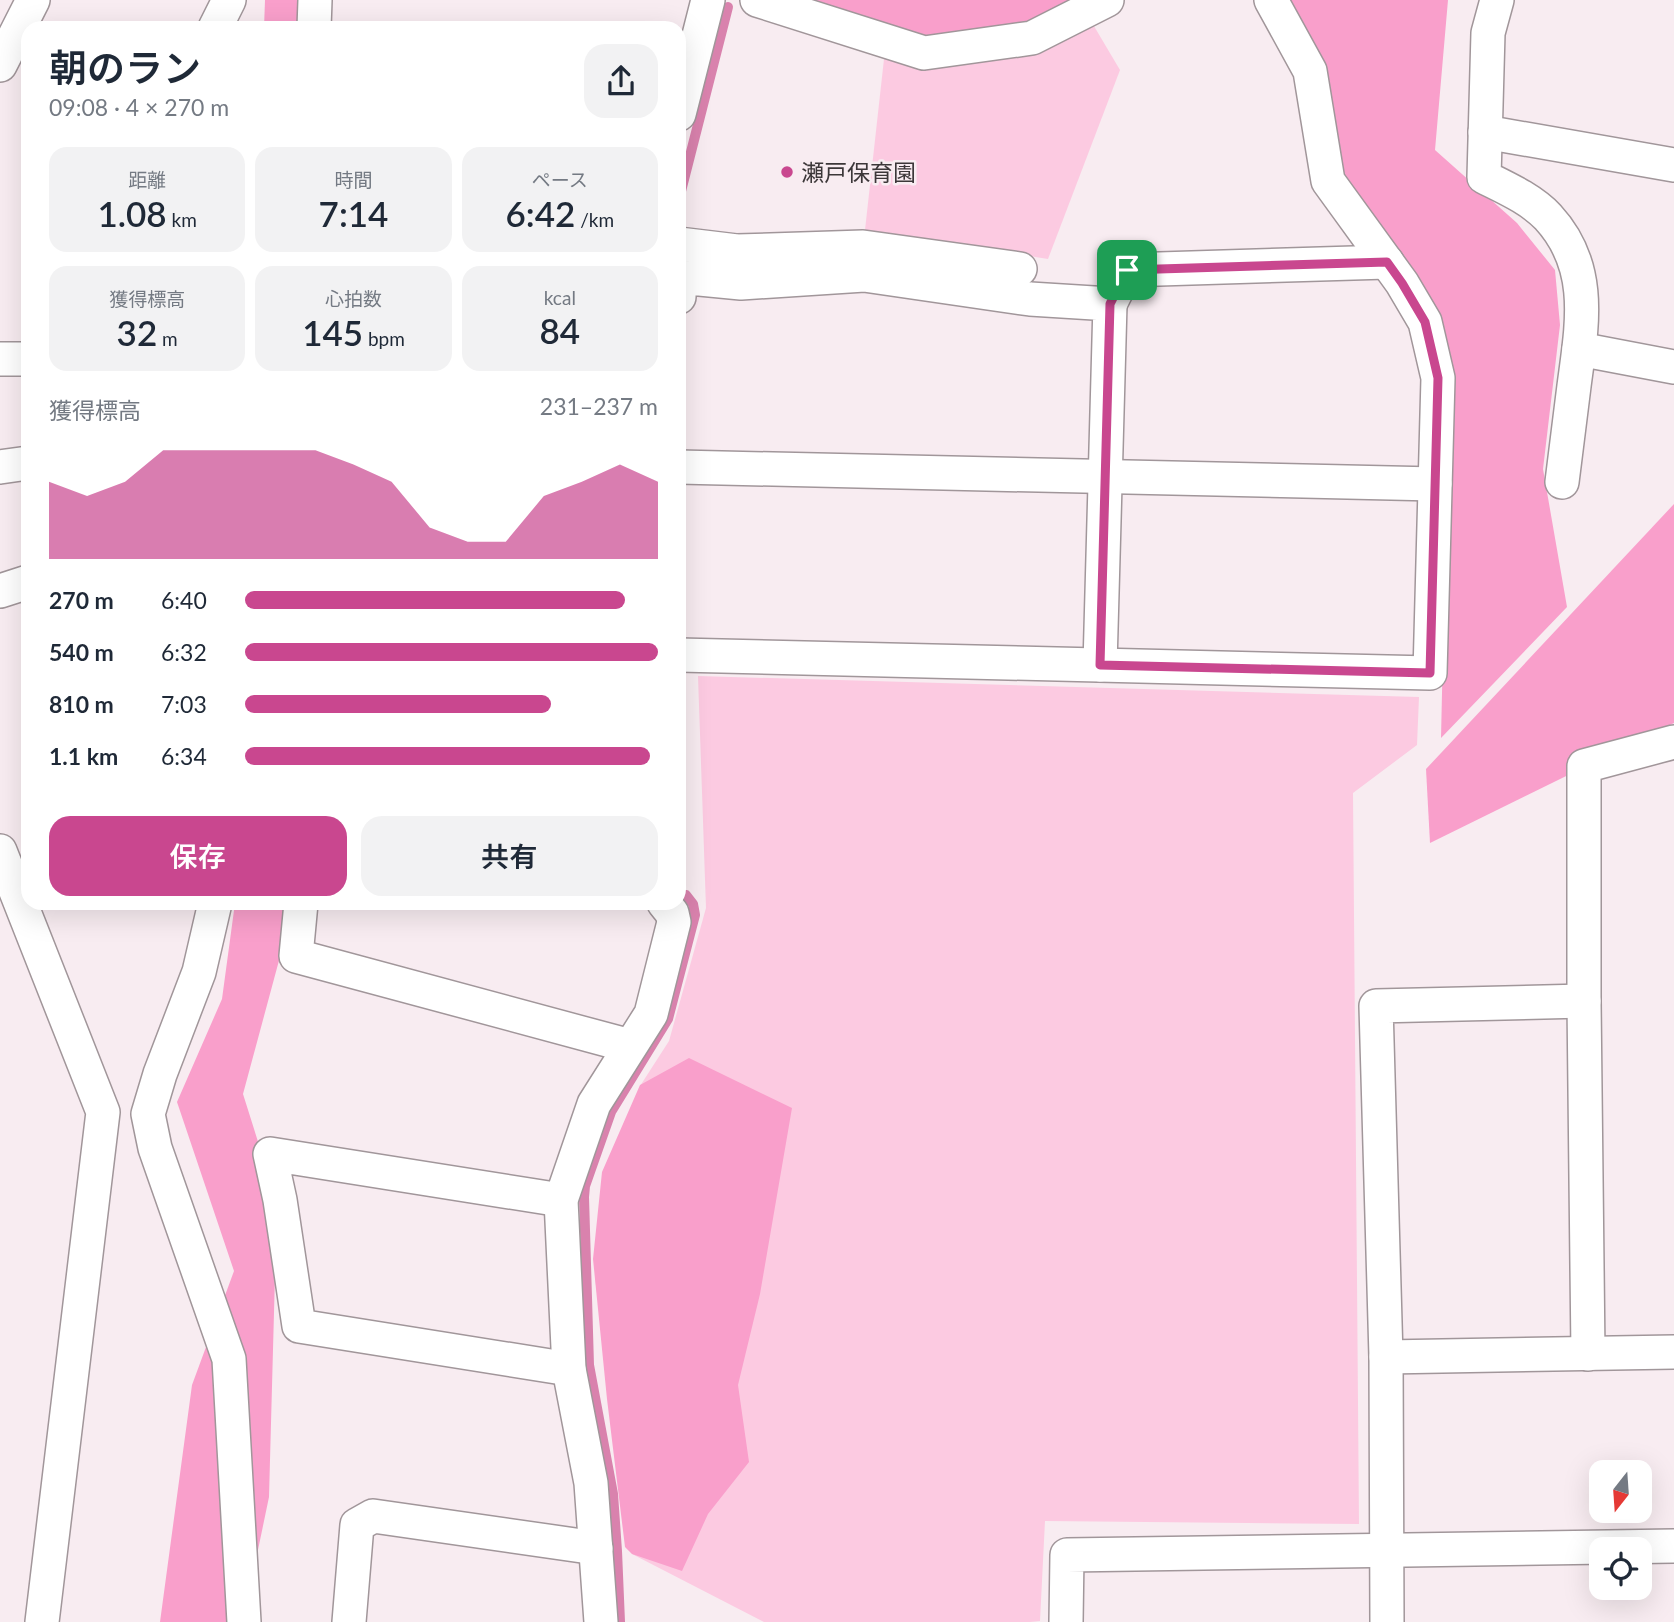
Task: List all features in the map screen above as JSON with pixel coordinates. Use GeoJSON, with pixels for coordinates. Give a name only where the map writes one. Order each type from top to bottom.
{"type":"FeatureCollection","features":[{"type":"Feature","properties":{"kind":"street"},"geometry":{"type":"LineString","coordinates":[[22,21],[33,0]]}},
{"type":"Feature","properties":{"kind":"street"},"geometry":{"type":"LineString","coordinates":[[218,21],[229,0]]}},
{"type":"Feature","properties":{"kind":"street"},"geometry":{"type":"LineString","coordinates":[[314,21],[315,0]]}},
{"type":"Feature","properties":{"kind":"street"},"geometry":{"type":"LineString","coordinates":[[686,86],[708,0]]}},
{"type":"Feature","properties":{"kind":"street"},"geometry":{"type":"LineString","coordinates":[[757,0],[924,53],[1032,38],[1107,0]]}},
{"type":"Feature","properties":{"kind":"street"},"geometry":{"type":"LineString","coordinates":[[686,655],[1430,673],[1438,378],[1425,322],[1402,283],[1328,181],[1310,71],[1271,0]]}},
{"type":"Feature","properties":{"kind":"street"},"geometry":{"type":"LineString","coordinates":[[1497,0],[1488,33],[1484,177],[1521,196],[1548,216],[1566,241],[1577,267],[1581,291],[1583,320],[1562,482]]}},
{"type":"Feature","properties":{"kind":"street"},"geometry":{"type":"LineString","coordinates":[[0,65],[21,24]]}},
{"type":"Feature","properties":{"kind":"street"},"geometry":{"type":"LineString","coordinates":[[1485,132],[1674,165]]}},
{"type":"Feature","properties":{"kind":"street"},"geometry":{"type":"LineString","coordinates":[[686,245],[737,251],[863,247],[1020,269]]}},
{"type":"Feature","properties":{"kind":"street"},"geometry":{"type":"LineString","coordinates":[[1100,665],[1110,304],[1127,270],[1387,262]]}},
{"type":"Feature","properties":{"kind":"street"},"geometry":{"type":"LineString","coordinates":[[686,278],[740,283],[864,275],[1030,299],[1110,304]]}},
{"type":"Feature","properties":{"kind":"street"},"geometry":{"type":"LineString","coordinates":[[1579,349],[1674,367]]}},
{"type":"Feature","properties":{"kind":"street"},"geometry":{"type":"LineString","coordinates":[[0,359],[21,359]]}},
{"type":"Feature","properties":{"kind":"street"},"geometry":{"type":"LineString","coordinates":[[0,467],[21,464]]}},
{"type":"Feature","properties":{"kind":"street"},"geometry":{"type":"LineString","coordinates":[[686,467],[1435,484]]}},
{"type":"Feature","properties":{"kind":"street"},"geometry":{"type":"LineString","coordinates":[[0,591],[21,584]]}},
{"type":"Feature","properties":{"kind":"street"},"geometry":{"type":"LineString","coordinates":[[1588,1354],[1584,766],[1674,742]]}},
{"type":"Feature","properties":{"kind":"street"},"geometry":{"type":"LineString","coordinates":[[0,851],[21,904]]}},
{"type":"Feature","properties":{"kind":"street"},"geometry":{"type":"LineString","coordinates":[[23,910],[103,1112],[42,1622]]}},
{"type":"Feature","properties":{"kind":"street"},"geometry":{"type":"LineString","coordinates":[[213,910],[199,972],[160,1073],[148,1114],[155,1148],[229,1359],[244,1622]]}},
{"type":"Feature","properties":{"kind":"street"},"geometry":{"type":"LineString","coordinates":[[301,910],[296,956],[630,1046]]}},
{"type":"Feature","properties":{"kind":"street"},"geometry":{"type":"LineString","coordinates":[[601,1622],[591,1483],[569,1369],[561,1200],[594,1104],[651,1014],[674,922],[670,910]]}},
{"type":"Feature","properties":{"kind":"street"},"geometry":{"type":"LineString","coordinates":[[1387,1622],[1386,1357],[1376,1006],[1584,1001]]}},
{"type":"Feature","properties":{"kind":"street"},"geometry":{"type":"LineString","coordinates":[[103,1112],[148,1114]]}},
{"type":"Feature","properties":{"kind":"street"},"geometry":{"type":"LineString","coordinates":[[561,1200],[270,1154],[280,1200],[299,1326],[569,1369]]}},
{"type":"Feature","properties":{"kind":"street"},"geometry":{"type":"LineString","coordinates":[[1386,1357],[1674,1352]]}},
{"type":"Feature","properties":{"kind":"street"},"geometry":{"type":"LineString","coordinates":[[349,1622],[357,1525],[373,1516],[596,1548]]}},
{"type":"Feature","properties":{"kind":"street"},"geometry":{"type":"LineString","coordinates":[[1066,1622],[1067,1555],[1674,1546]]}},
{"type":"Feature","properties":{"kind":"shaded area"},"geometry":{"type":"Polygon","coordinates":[[[265,0],[312,0],[319,21],[264,21],[265,0]]]}},
{"type":"Feature","properties":{"kind":"shaded area"},"geometry":{"type":"Polygon","coordinates":[[[807,0],[1092,0],[1030,33],[925,47],[807,0]]]}},
{"type":"Feature","properties":{"kind":"shaded area"},"geometry":{"type":"Polygon","coordinates":[[[1282,0],[1448,0],[1435,150],[1517,223],[1555,270],[1560,325],[1543,469],[1567,607],[1441,738],[1449,378],[1335,176],[1282,0]]]}},
{"type":"Feature","properties":{"kind":"shaded area"},"geometry":{"type":"Polygon","coordinates":[[[1088,16],[1120,70],[1048,259],[865,230],[885,50],[1088,16]]]}},
{"type":"Feature","properties":{"kind":"shaded area"},"geometry":{"type":"Polygon","coordinates":[[[1674,504],[1674,723],[1430,843],[1426,769],[1674,504]]]}},
{"type":"Feature","properties":{"kind":"shaded area"},"geometry":{"type":"Polygon","coordinates":[[[698,676],[1419,697],[1417,745],[1353,793],[1359,1524],[1045,1521],[1040,1621],[1030,1622],[764,1622],[632,1554],[595,1278],[640,1086],[669,1041],[706,908],[698,676]]]}},
{"type":"Feature","properties":{"kind":"shaded area"},"geometry":{"type":"Polygon","coordinates":[[[234,910],[291,910],[243,1094],[277,1202],[269,1497],[243,1622],[160,1622],[192,1385],[234,1271],[177,1102],[222,999],[234,910]]]}},
{"type":"Feature","properties":{"kind":"shaded area"},"geometry":{"type":"Polygon","coordinates":[[[689,1058],[792,1108],[760,1294],[738,1385],[749,1462],[708,1514],[682,1571],[632,1554],[625,1547],[593,1259],[602,1172],[640,1085],[689,1058]]]}},
{"type":"Feature","properties":{"kind":"waterway"},"geometry":{"type":"LineString","coordinates":[[686,172],[728,7]]}},
{"type":"Feature","properties":{"kind":"waterway"},"geometry":{"type":"LineString","coordinates":[[620,1622],[613,1494],[589,1365],[584,1197],[585,1186],[611,1112],[668,1019],[695,915],[693,904],[686,895]]}},
{"type":"Feature","properties":{"kind":"place","name":"瀬戸保育園"},"geometry":{"type":"Point","coordinates":[787,172]}},
{"type":"Feature","properties":{"kind":"route"},"geometry":{"type":"LineString","coordinates":[[1387,262],[1425,322],[1438,378],[1430,673],[1100,665],[1110,304],[1127,270],[1387,262]]}}]}
